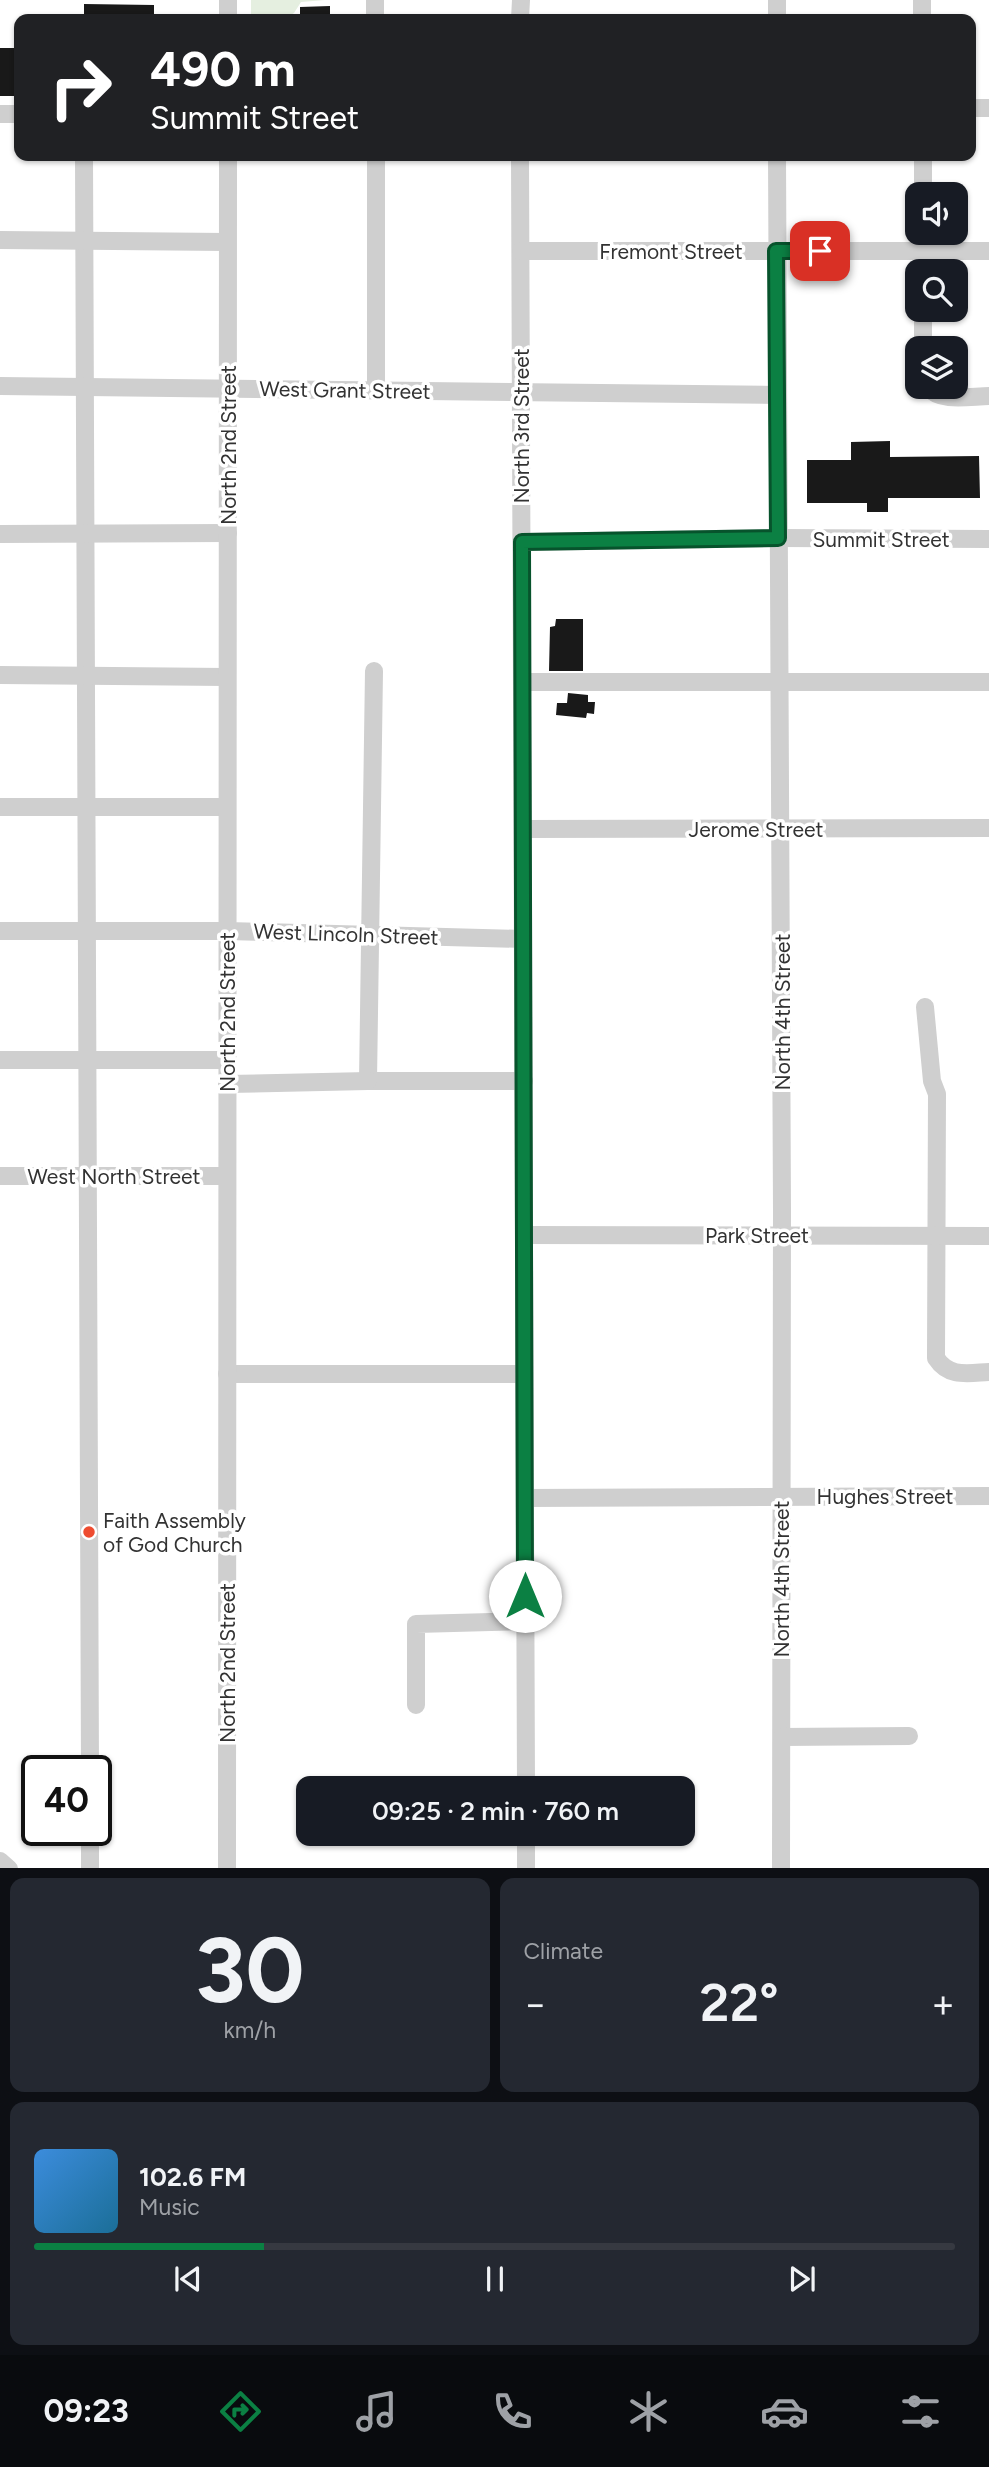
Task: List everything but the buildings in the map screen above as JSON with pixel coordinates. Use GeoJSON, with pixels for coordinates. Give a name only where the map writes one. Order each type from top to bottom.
{"type":"FeatureCollection","features":[{"type":"Feature","properties":{"kind":"street"},"geometry":{"type":"LineString","coordinates":[[84,161],[90,1755]]}},
{"type":"Feature","properties":{"kind":"street","name":"North 2nd Street"},"geometry":{"type":"LineString","coordinates":[[227,1868],[228,161]]}},
{"type":"Feature","properties":{"kind":"street"},"geometry":{"type":"LineString","coordinates":[[376,161],[376,391]]}},
{"type":"Feature","properties":{"kind":"street","name":"North 3rd Street"},"geometry":{"type":"LineString","coordinates":[[520,161],[526,1776]]}},
{"type":"Feature","properties":{"kind":"street","name":"North 4th Street"},"geometry":{"type":"LineString","coordinates":[[777,161],[782,1235],[781,1868]]}},
{"type":"Feature","properties":{"kind":"street"},"geometry":{"type":"LineString","coordinates":[[923,161],[923,182]]}},
{"type":"Feature","properties":{"kind":"street"},"geometry":{"type":"LineString","coordinates":[[0,240],[227,242]]}},
{"type":"Feature","properties":{"kind":"street"},"geometry":{"type":"LineString","coordinates":[[923,245],[923,259]]}},
{"type":"Feature","properties":{"kind":"street","name":"Fremont Street"},"geometry":{"type":"LineString","coordinates":[[521,251],[989,251]]}},
{"type":"Feature","properties":{"kind":"street","name":"West Grant Street"},"geometry":{"type":"LineString","coordinates":[[0,386],[777,395]]}},
{"type":"Feature","properties":{"kind":"street"},"geometry":{"type":"LineString","coordinates":[[968,396],[989,396]]}},
{"type":"Feature","properties":{"kind":"street"},"geometry":{"type":"LineString","coordinates":[[0,534],[228,533]]}},
{"type":"Feature","properties":{"kind":"street","name":"Summit Street"},"geometry":{"type":"LineString","coordinates":[[522,542],[778,538],[989,539]]}},
{"type":"Feature","properties":{"kind":"street"},"geometry":{"type":"LineString","coordinates":[[368,1081],[374,671]]}},
{"type":"Feature","properties":{"kind":"street"},"geometry":{"type":"LineString","coordinates":[[0,675],[227,677]]}},
{"type":"Feature","properties":{"kind":"street"},"geometry":{"type":"LineString","coordinates":[[522,682],[989,682]]}},
{"type":"Feature","properties":{"kind":"street"},"geometry":{"type":"LineString","coordinates":[[0,807],[227,807]]}},
{"type":"Feature","properties":{"kind":"street","name":"Jerome Street"},"geometry":{"type":"LineString","coordinates":[[523,829],[989,828]]}},
{"type":"Feature","properties":{"kind":"street","name":"West Lincoln Street"},"geometry":{"type":"LineString","coordinates":[[0,931],[227,931],[523,939]]}},
{"type":"Feature","properties":{"kind":"street"},"geometry":{"type":"LineString","coordinates":[[925,1007],[932,1081],[937,1094],[936,1359],[943,1368],[956,1373],[989,1373]]}},
{"type":"Feature","properties":{"kind":"street"},"geometry":{"type":"LineString","coordinates":[[0,1060],[227,1060]]}},
{"type":"Feature","properties":{"kind":"street"},"geometry":{"type":"LineString","coordinates":[[227,1084],[524,1081]]}},
{"type":"Feature","properties":{"kind":"street","name":"West North Street"},"geometry":{"type":"LineString","coordinates":[[0,1176],[227,1176]]}},
{"type":"Feature","properties":{"kind":"street","name":"Park Street"},"geometry":{"type":"LineString","coordinates":[[524,1235],[989,1236]]}},
{"type":"Feature","properties":{"kind":"street"},"geometry":{"type":"LineString","coordinates":[[227,1374],[524,1374]]}},
{"type":"Feature","properties":{"kind":"street","name":"Hughes Street"},"geometry":{"type":"LineString","coordinates":[[525,1498],[989,1496]]}},
{"type":"Feature","properties":{"kind":"street"},"geometry":{"type":"LineString","coordinates":[[416,1705],[416,1624],[525,1621]]}},
{"type":"Feature","properties":{"kind":"street"},"geometry":{"type":"LineString","coordinates":[[782,1737],[909,1736]]}},
{"type":"Feature","properties":{"kind":"street"},"geometry":{"type":"LineString","coordinates":[[90,1846],[90,1868]]}},
{"type":"Feature","properties":{"kind":"street"},"geometry":{"type":"LineString","coordinates":[[526,1846],[526,1868]]}},
{"type":"Feature","properties":{"kind":"street"},"geometry":{"type":"LineString","coordinates":[[0,1861],[9,1868]]}},
{"type":"Feature","properties":{"kind":"green space"},"geometry":{"type":"Polygon","coordinates":[[[251,0],[325,0],[301,2],[292,14],[251,14],[251,0]]]}},
{"type":"Feature","properties":{"kind":"place","name":"Faith Assembly of God Church"},"geometry":{"type":"Point","coordinates":[89,1532]}},
{"type":"Feature","properties":{"kind":"route"},"geometry":{"type":"LineString","coordinates":[[525,1596],[522,542],[778,538],[776,251],[820,251]]}}]}
